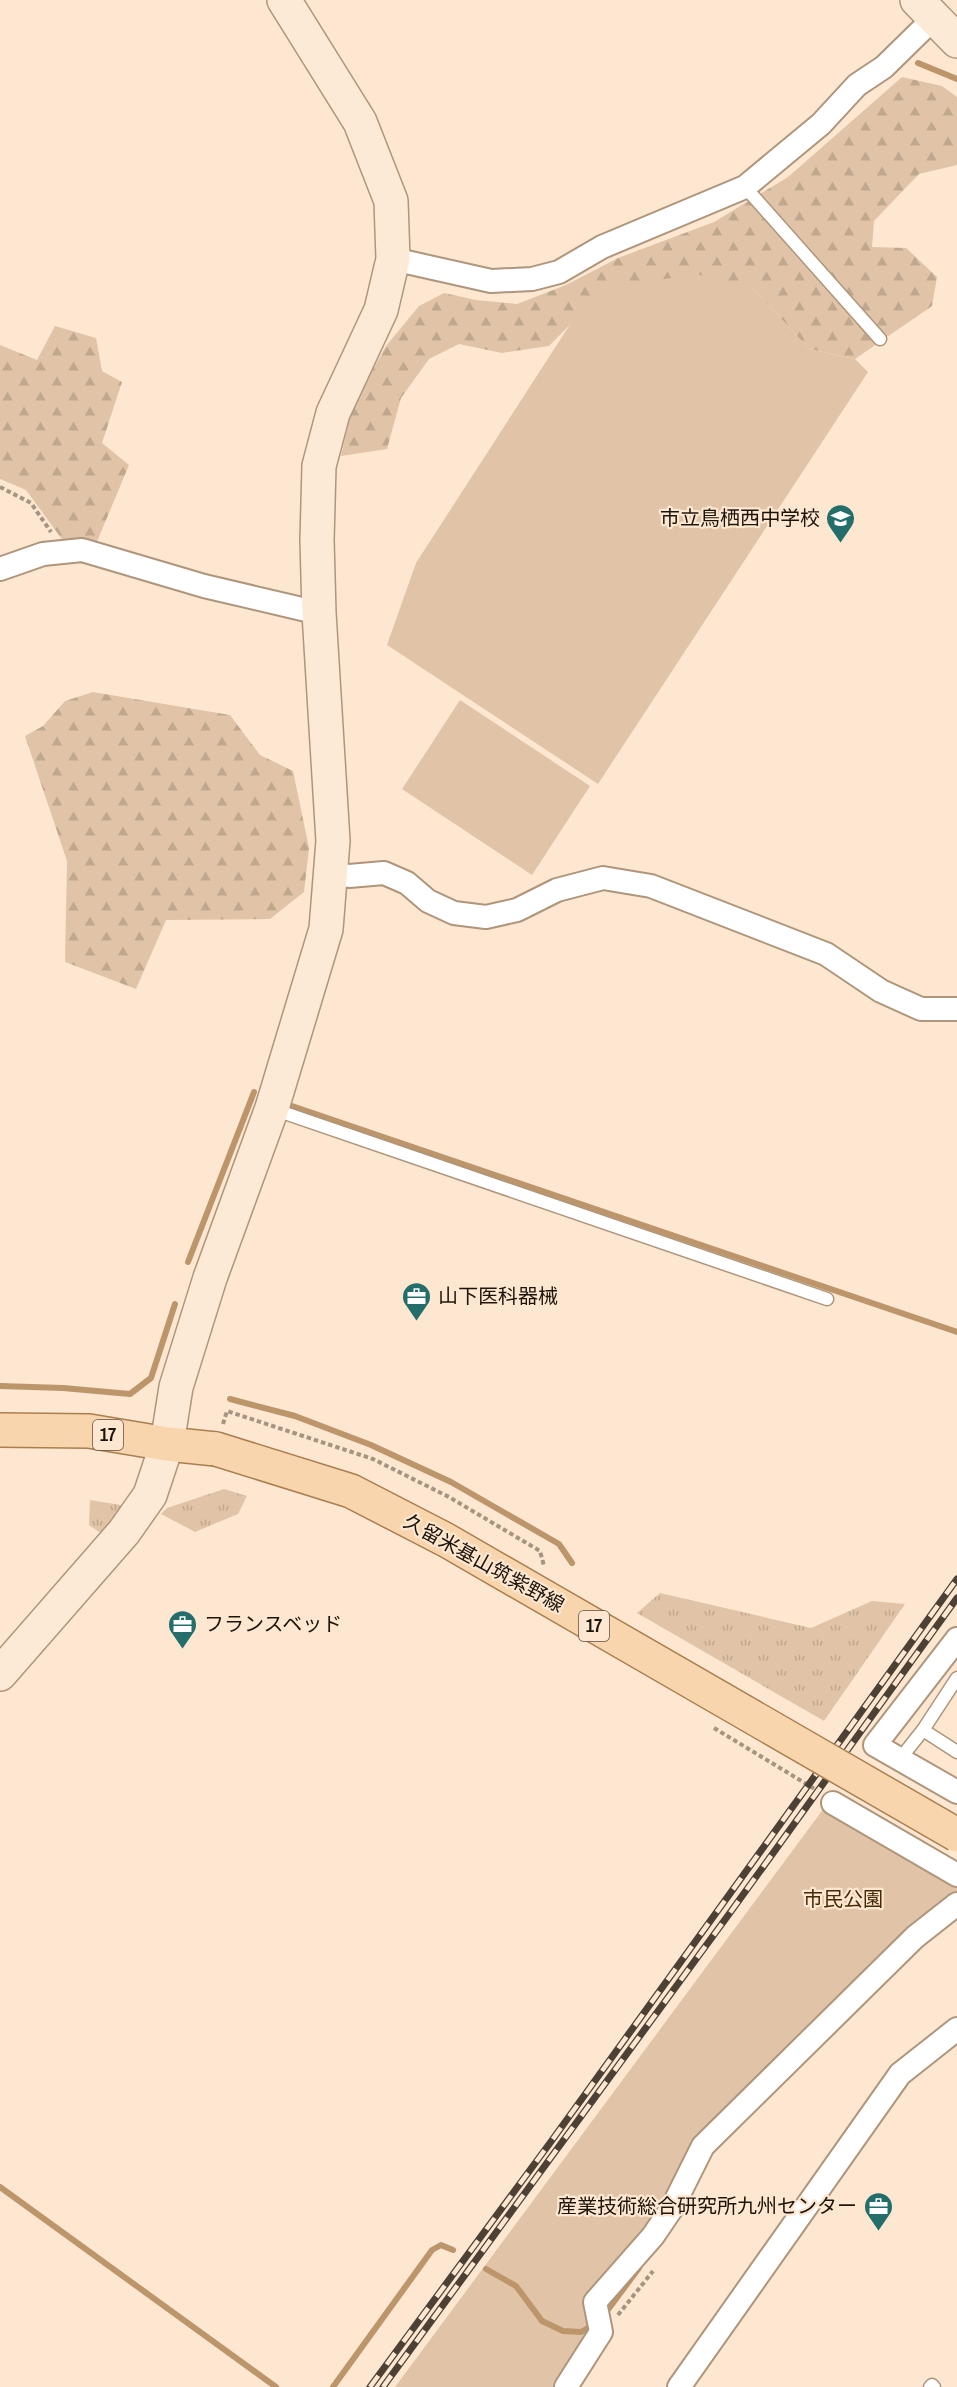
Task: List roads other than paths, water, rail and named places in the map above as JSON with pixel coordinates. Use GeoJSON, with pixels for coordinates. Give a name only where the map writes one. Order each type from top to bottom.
{"type":"FeatureCollection","features":[{"type":"Feature","properties":{"kind":"main road","name":"久留米基山筑紫野線"},"geometry":{"type":"LineString","coordinates":[[0,1430],[89,1431],[167,1444],[216,1449],[351,1491],[446,1540],[957,1835]]}},
{"type":"Feature","properties":{"kind":"street"},"geometry":{"type":"LineString","coordinates":[[0,1674],[124,1532],[150,1495],[167,1444],[177,1387],[210,1278],[272,1108],[326,929],[333,841],[318,613],[319,466],[333,413],[381,310],[393,259],[391,201],[360,122],[284,0]]}},
{"type":"Feature","properties":{"kind":"street"},"geometry":{"type":"LineString","coordinates":[[393,259],[491,281],[532,279],[559,272],[602,247],[745,187],[806,138],[856,85],[884,67],[925,9],[957,42]]}},
{"type":"Feature","properties":{"kind":"street"},"geometry":{"type":"LineString","coordinates":[[0,569],[43,554],[64,550],[82,550],[204,586],[318,613]]}},
{"type":"Feature","properties":{"kind":"street"},"geometry":{"type":"LineString","coordinates":[[331,873],[348,876],[384,873],[407,883],[428,901],[454,913],[486,917],[517,910],[557,890],[603,878],[651,886],[826,954],[881,992],[921,1009],[957,1010]]}},
{"type":"Feature","properties":{"kind":"street"},"geometry":{"type":"LineString","coordinates":[[957,1639],[875,1745],[957,1792]]}},
{"type":"Feature","properties":{"kind":"street"},"geometry":{"type":"LineString","coordinates":[[833,1803],[957,1875]]}},
{"type":"Feature","properties":{"kind":"street"},"geometry":{"type":"LineString","coordinates":[[566,2387],[600,2332],[596,2302],[653,2236],[672,2208],[702,2146],[915,1937],[957,1904]]}},
{"type":"Feature","properties":{"kind":"street"},"geometry":{"type":"LineString","coordinates":[[679,2387],[900,2074],[957,2029]]}},
{"type":"Feature","properties":{"kind":"lane"},"geometry":{"type":"LineString","coordinates":[[745,187],[880,339]]}},
{"type":"Feature","properties":{"kind":"lane"},"geometry":{"type":"LineString","coordinates":[[272,1108],[827,1299]]}},
{"type":"Feature","properties":{"kind":"lane"},"geometry":{"type":"LineString","coordinates":[[900,1759],[924,1730],[957,1678]]}},
{"type":"Feature","properties":{"kind":"lane"},"geometry":{"type":"LineString","coordinates":[[924,1730],[957,1752]]}},
{"type":"Feature","properties":{"kind":"waterway"},"geometry":{"type":"LineString","coordinates":[[918,63],[957,79]]}},
{"type":"Feature","properties":{"kind":"waterway"},"geometry":{"type":"LineString","coordinates":[[188,1262],[254,1092]]}},
{"type":"Feature","properties":{"kind":"waterway"},"geometry":{"type":"LineString","coordinates":[[292,1106],[957,1332]]}},
{"type":"Feature","properties":{"kind":"waterway"},"geometry":{"type":"LineString","coordinates":[[0,1386],[63,1388],[130,1394],[151,1378],[175,1304]]}},
{"type":"Feature","properties":{"kind":"waterway"},"geometry":{"type":"LineString","coordinates":[[230,1399],[295,1416],[371,1445],[451,1482],[559,1544],[572,1563]]}},
{"type":"Feature","properties":{"kind":"waterway"},"geometry":{"type":"LineString","coordinates":[[0,2187],[276,2387]]}},
{"type":"Feature","properties":{"kind":"waterway"},"geometry":{"type":"LineString","coordinates":[[333,2387],[432,2250],[441,2245],[453,2250]]}},
{"type":"Feature","properties":{"kind":"waterway"},"geometry":{"type":"LineString","coordinates":[[604,2315],[639,2268]]}},
{"type":"Feature","properties":{"kind":"waterway"},"geometry":{"type":"LineString","coordinates":[[486,2269],[516,2286],[542,2321],[563,2331],[581,2332],[595,2324]]}},
{"type":"Feature","properties":{"kind":"railway"},"geometry":{"type":"LineString","coordinates":[[370,2387],[550,2143],[957,1579]]}},
{"type":"Feature","properties":{"kind":"railway"},"geometry":{"type":"LineString","coordinates":[[383,2387],[957,1598]]}},
{"type":"Feature","properties":{"kind":"place","name":"市立鳥栖西中学校"},"geometry":{"type":"Point","coordinates":[841,544]}},
{"type":"Feature","properties":{"kind":"place","name":"山下医科器械"},"geometry":{"type":"Point","coordinates":[417,1322]}},
{"type":"Feature","properties":{"kind":"place","name":"フランスベッド"},"geometry":{"type":"Point","coordinates":[183,1650]}},
{"type":"Feature","properties":{"kind":"place","name":"産業技術総合研究所九州センター"},"geometry":{"type":"Point","coordinates":[878,2232]}},
{"type":"Feature","properties":{"kind":"park label","name":"市民公園"},"geometry":{"type":"Point","coordinates":[843,1899]}}]}
